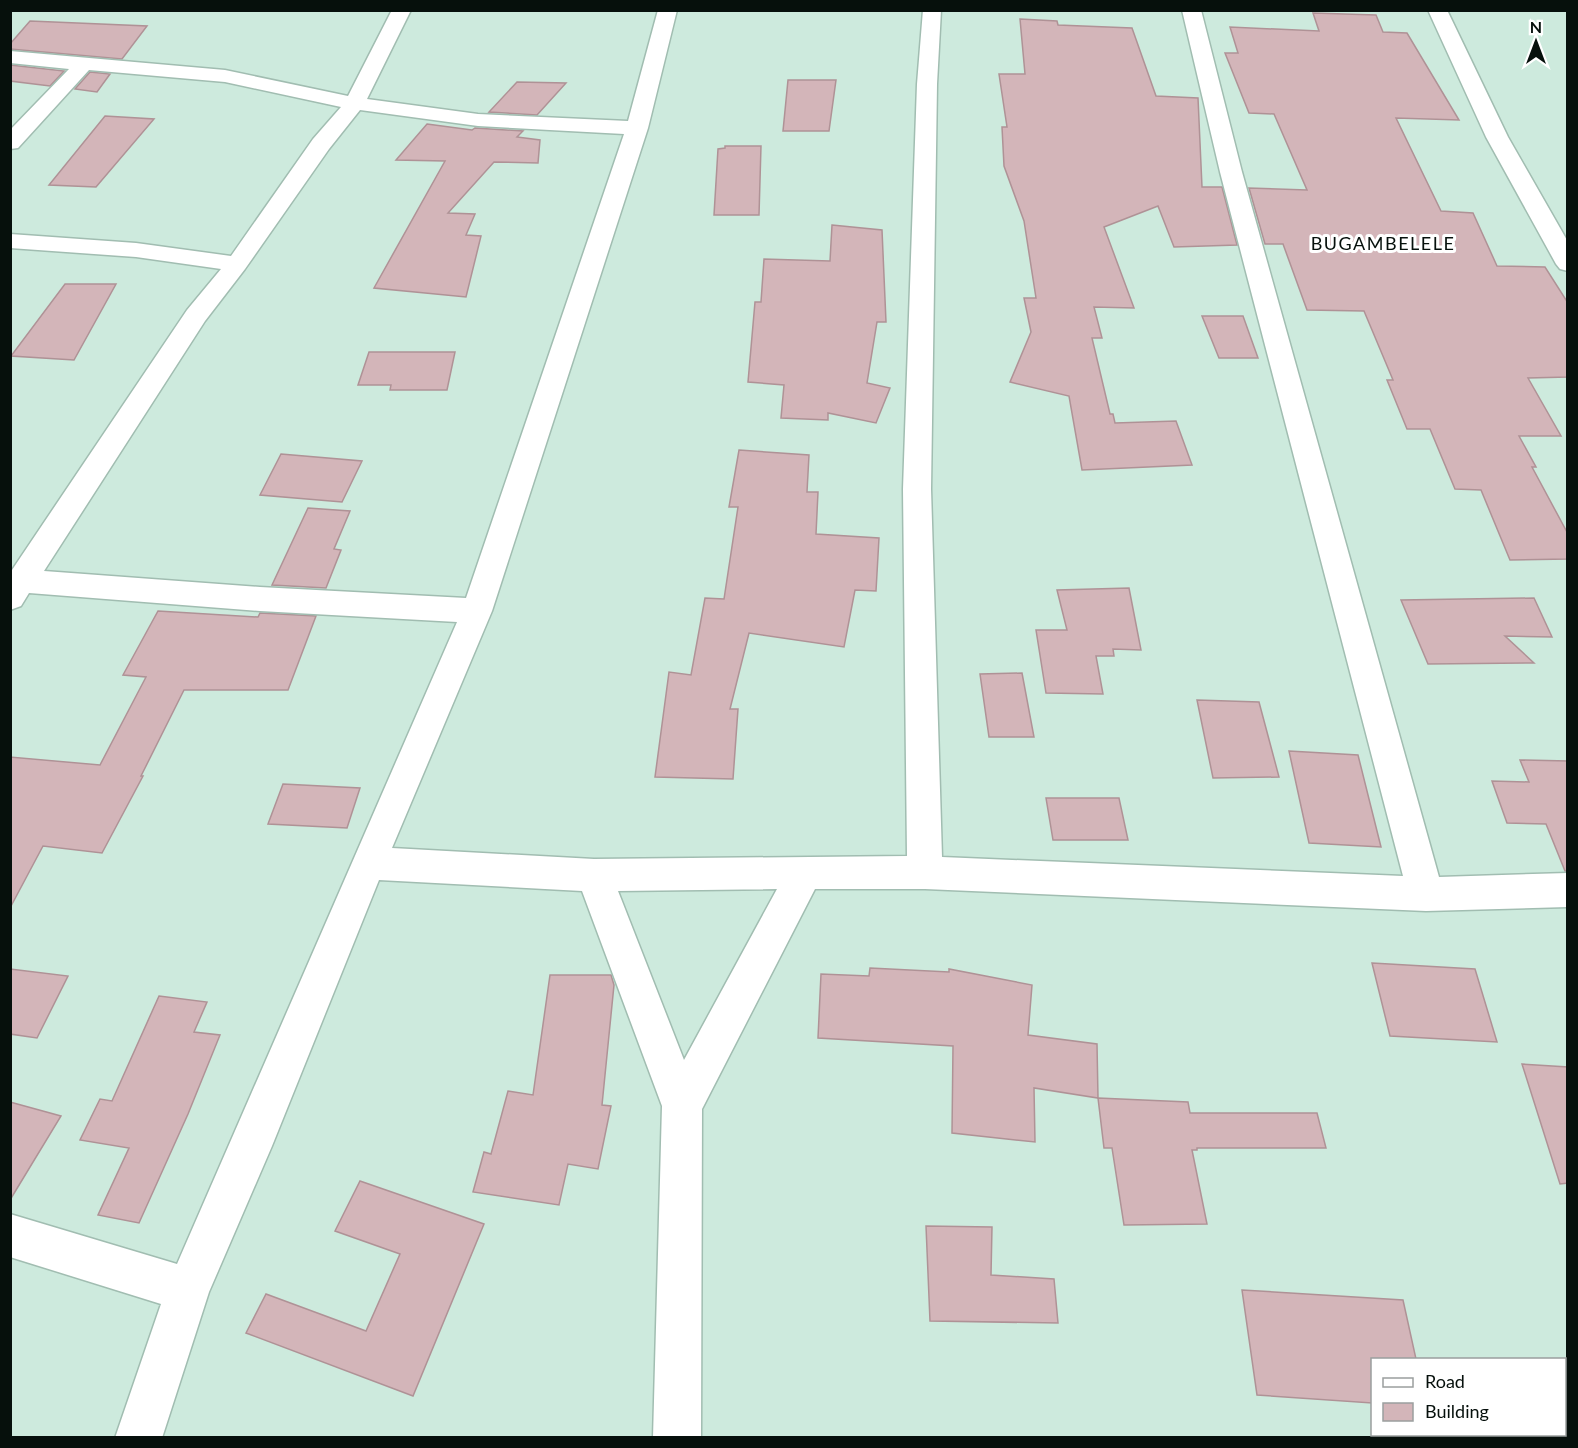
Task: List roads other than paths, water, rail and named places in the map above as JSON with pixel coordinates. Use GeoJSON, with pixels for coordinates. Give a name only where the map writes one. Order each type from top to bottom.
{"type":"FeatureCollection","features":[{"type":"Feature","properties":{"kind":"street"},"geometry":{"type":"LineString","coordinates":[[16,589],[196,316],[237,264],[321,144],[355,103],[402,10]]}},
{"type":"Feature","properties":{"kind":"street"},"geometry":{"type":"LineString","coordinates":[[138,1437],[188,1290],[251,1146],[368,862],[477,611],[637,128],[668,10]]}},
{"type":"Feature","properties":{"kind":"street"},"geometry":{"type":"LineString","coordinates":[[925,873],[917,489],[927,84],[932,10]]}},
{"type":"Feature","properties":{"kind":"street"},"geometry":{"type":"LineString","coordinates":[[1191,10],[1234,183],[1426,894]]}},
{"type":"Feature","properties":{"kind":"street"},"geometry":{"type":"LineString","coordinates":[[1437,10],[1497,136],[1568,264]]}},
{"type":"Feature","properties":{"kind":"street"},"geometry":{"type":"LineString","coordinates":[[10,57],[225,76],[355,103],[478,120],[637,128]]}},
{"type":"Feature","properties":{"kind":"street"},"geometry":{"type":"LineString","coordinates":[[10,143],[84,64]]}},
{"type":"Feature","properties":{"kind":"street"},"geometry":{"type":"LineString","coordinates":[[10,241],[136,250],[237,264]]}},
{"type":"Feature","properties":{"kind":"street"},"geometry":{"type":"LineString","coordinates":[[16,589],[272,599],[477,611]]}},
{"type":"Feature","properties":{"kind":"street"},"geometry":{"type":"LineString","coordinates":[[368,862],[594,875],[925,873],[1426,894],[1568,890]]}},
{"type":"Feature","properties":{"kind":"street"},"geometry":{"type":"LineString","coordinates":[[682,1106],[805,872]]}},
{"type":"Feature","properties":{"kind":"street"},"geometry":{"type":"LineString","coordinates":[[594,875],[682,1106],[678,1437]]}},
{"type":"Feature","properties":{"kind":"street"},"geometry":{"type":"LineString","coordinates":[[10,1235],[188,1290]]}},
{"type":"Feature","properties":{"kind":"district","name":"BUGAMBELELE"},"geometry":{"type":"Point","coordinates":[1383,244]}}]}
